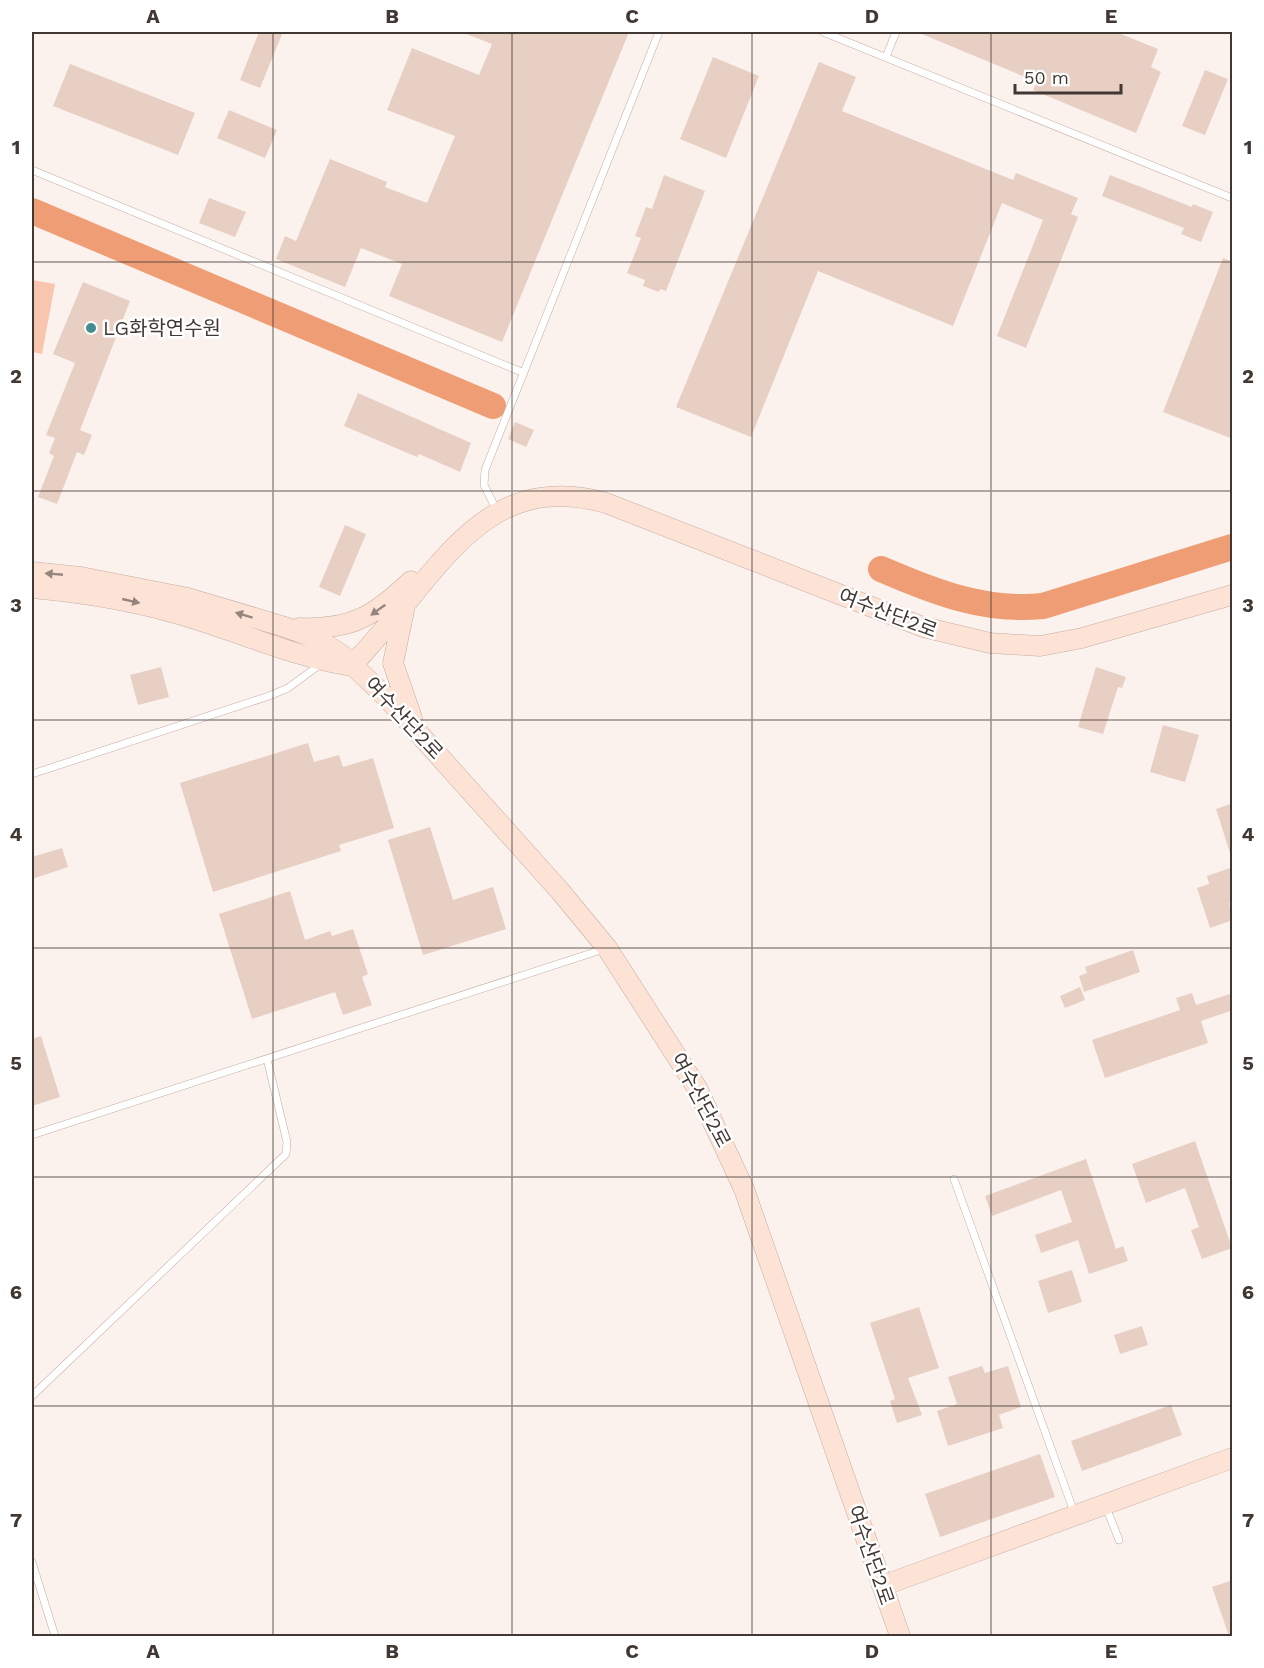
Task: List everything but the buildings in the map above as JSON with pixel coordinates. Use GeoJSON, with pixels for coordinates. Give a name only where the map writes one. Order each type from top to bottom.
{"type":"FeatureCollection","features":[{"type":"Feature","properties":{"kind":"street","name":"여수산단2로"},"geometry":{"type":"LineString","coordinates":[[900,1636],[737,1172],[697,1088],[678,1055],[607,948],[560,891],[422,736],[371,681],[352,666],[440,561],[471,530],[497,511],[529,500],[560,495],[591,499],[923,627],[966,639],[1012,646],[1040,646],[1082,638],[1233,595]]}},
{"type":"Feature","properties":{"kind":"street"},"geometry":{"type":"LineString","coordinates":[[285,627],[333,628],[359,621],[381,609],[424,570],[440,561]]}},
{"type":"Feature","properties":{"kind":"street"},"geometry":{"type":"LineString","coordinates":[[32,572],[81,576],[146,588],[285,627],[332,647],[352,666]]}},
{"type":"Feature","properties":{"kind":"street"},"geometry":{"type":"LineString","coordinates":[[32,588],[80,592],[135,601],[324,662],[352,666]]}},
{"type":"Feature","properties":{"kind":"street"},"geometry":{"type":"LineString","coordinates":[[406,603],[393,663],[401,691],[422,736]]}},
{"type":"Feature","properties":{"kind":"street"},"geometry":{"type":"LineString","coordinates":[[882,1586],[1233,1458]]}},
{"type":"Feature","properties":{"kind":"lane"},"geometry":{"type":"LineString","coordinates":[[497,511],[487,493],[483,477],[659,32]]}},
{"type":"Feature","properties":{"kind":"lane"},"geometry":{"type":"LineString","coordinates":[[824,32],[1233,198]]}},
{"type":"Feature","properties":{"kind":"lane"},"geometry":{"type":"LineString","coordinates":[[886,57],[897,32]]}},
{"type":"Feature","properties":{"kind":"lane"},"geometry":{"type":"LineString","coordinates":[[32,170],[524,373]]}},
{"type":"Feature","properties":{"kind":"lane"},"geometry":{"type":"LineString","coordinates":[[32,774],[288,688],[324,662]]}},
{"type":"Feature","properties":{"kind":"lane"},"geometry":{"type":"LineString","coordinates":[[32,1136],[607,948]]}},
{"type":"Feature","properties":{"kind":"lane"},"geometry":{"type":"LineString","coordinates":[[32,1396],[286,1154],[287,1142],[267,1059]]}},
{"type":"Feature","properties":{"kind":"lane"},"geometry":{"type":"LineString","coordinates":[[954,1179],[1076,1515]]}},
{"type":"Feature","properties":{"kind":"lane"},"geometry":{"type":"LineString","coordinates":[[1105,1504],[1119,1540]]}},
{"type":"Feature","properties":{"kind":"lane"},"geometry":{"type":"LineString","coordinates":[[32,1563],[56,1636]]}},
{"type":"Feature","properties":{"kind":"shaded area"},"geometry":{"type":"Polygon","coordinates":[[[32,280],[55,284],[42,354],[32,352],[32,280]]]}},
{"type":"Feature","properties":{"kind":"waterway"},"geometry":{"type":"LineString","coordinates":[[32,211],[493,406]]}},
{"type":"Feature","properties":{"kind":"waterway"},"geometry":{"type":"LineString","coordinates":[[881,569],[940,592],[980,603],[1001,606],[1043,606],[1232,547]]}},
{"type":"Feature","properties":{"kind":"place","name":"LG화학연수원"},"geometry":{"type":"Point","coordinates":[91,328]}}]}
